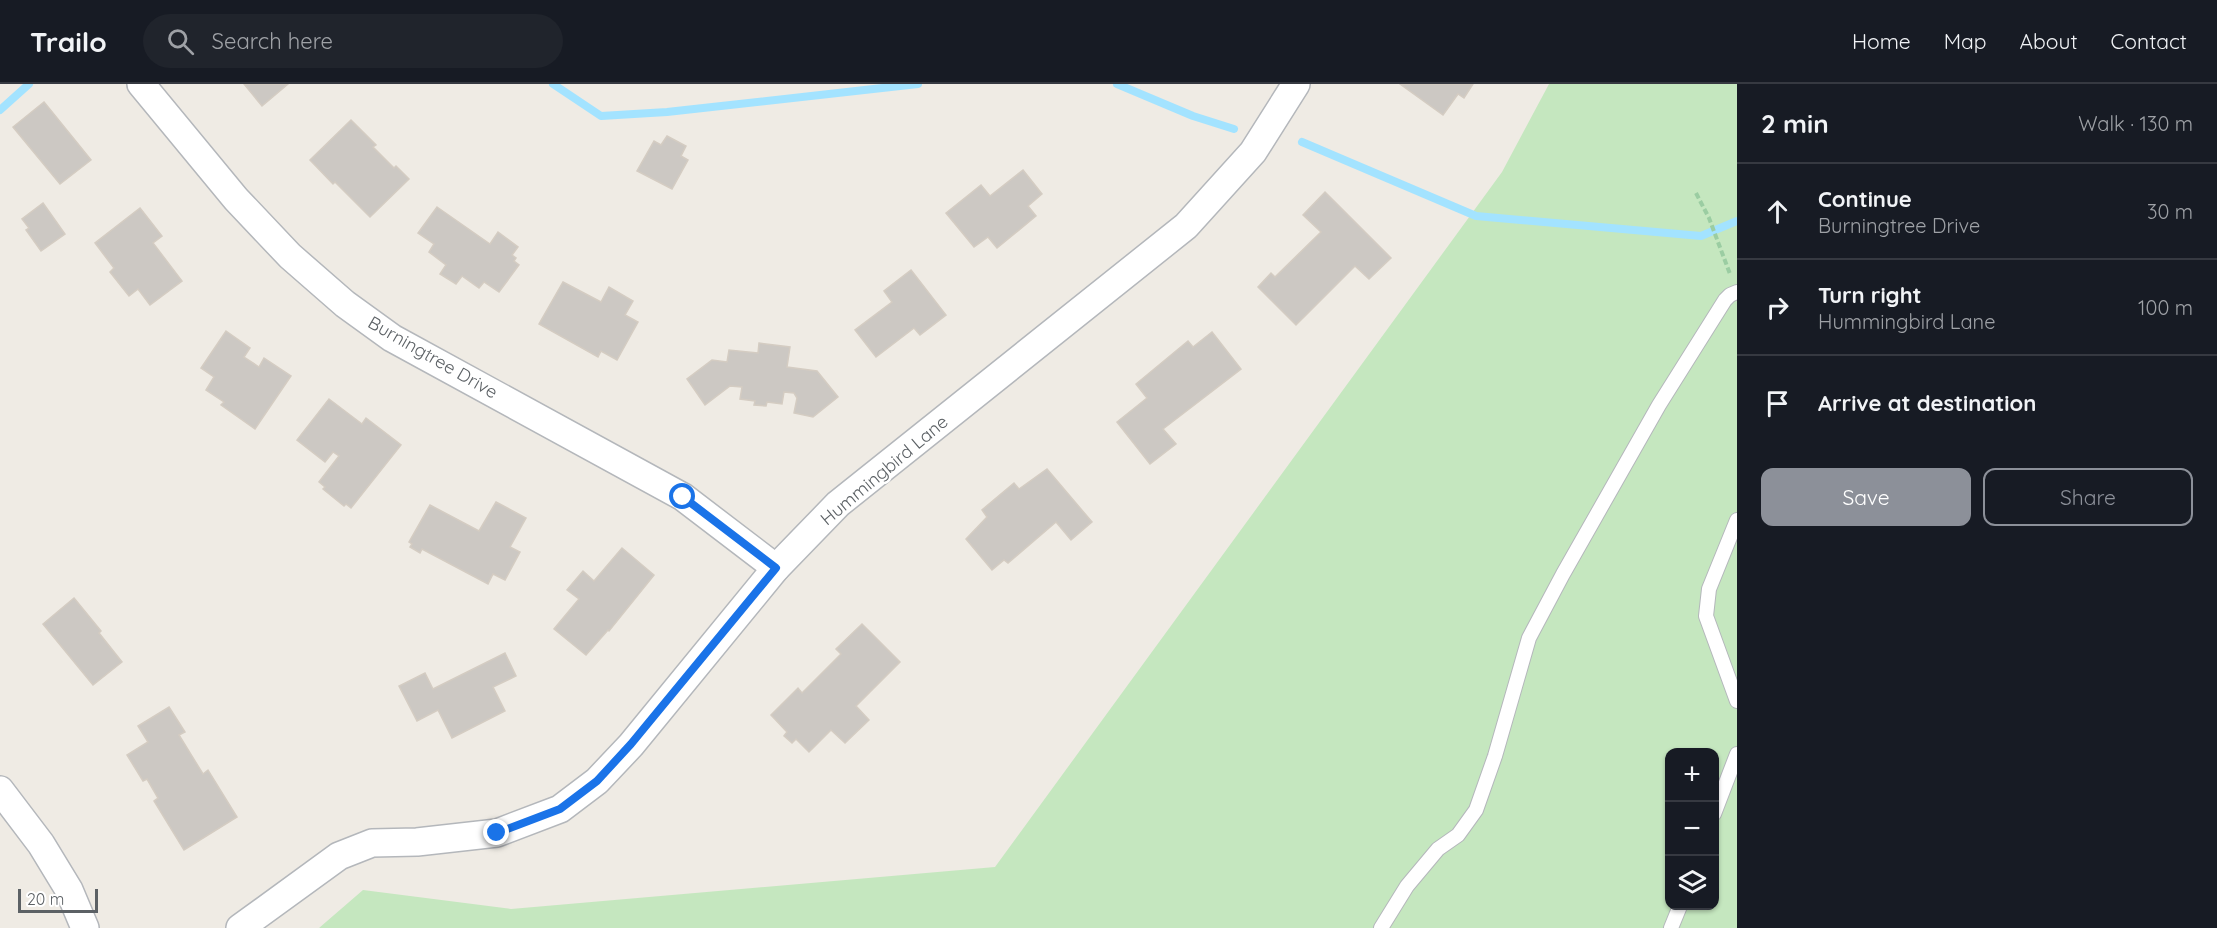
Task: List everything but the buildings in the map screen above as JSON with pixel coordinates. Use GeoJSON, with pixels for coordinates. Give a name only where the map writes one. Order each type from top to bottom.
{"type":"FeatureCollection","features":[{"type":"Feature","properties":{"kind":"street","name":"Burningtree Drive"},"geometry":{"type":"LineString","coordinates":[[141,84],[236,199],[290,256],[345,304],[392,338],[683,497],[776,568]]}},
{"type":"Feature","properties":{"kind":"street","name":"Hummingbird Lane"},"geometry":{"type":"LineString","coordinates":[[240,928],[339,856],[372,843],[417,842],[497,833],[560,809],[597,781],[631,744],[776,568],[838,504],[1186,226],[1253,152],[1296,84]]}},
{"type":"Feature","properties":{"kind":"street"},"geometry":{"type":"LineString","coordinates":[[0,790],[41,844],[64,881],[85,928]]}},
{"type":"Feature","properties":{"kind":"lane"},"geometry":{"type":"LineString","coordinates":[[1381,928],[1407,886],[1437,849],[1458,836],[1476,810],[1495,756],[1529,638],[1659,405],[1725,300],[1737,291]]}},
{"type":"Feature","properties":{"kind":"lane"},"geometry":{"type":"LineString","coordinates":[[1737,520],[1709,589],[1706,616],[1737,701]]}},
{"type":"Feature","properties":{"kind":"lane"},"geometry":{"type":"LineString","coordinates":[[1719,802],[1737,754]]}},
{"type":"Feature","properties":{"kind":"lane"},"geometry":{"type":"LineString","coordinates":[[1671,928],[1678,910]]}},
{"type":"Feature","properties":{"kind":"path"},"geometry":{"type":"LineString","coordinates":[[1696,193],[1709,218],[1737,291]]}},
{"type":"Feature","properties":{"kind":"green space"},"geometry":{"type":"Polygon","coordinates":[[[1549,84],[1737,84],[1737,928],[319,928],[363,890],[511,909],[995,867],[1502,172],[1549,84]]]}},
{"type":"Feature","properties":{"kind":"waterway"},"geometry":{"type":"LineString","coordinates":[[0,110],[29,84]]}},
{"type":"Feature","properties":{"kind":"waterway"},"geometry":{"type":"LineString","coordinates":[[553,84],[601,116],[667,112],[918,84]]}},
{"type":"Feature","properties":{"kind":"waterway"},"geometry":{"type":"LineString","coordinates":[[1117,84],[1193,116],[1234,129]]}},
{"type":"Feature","properties":{"kind":"waterway"},"geometry":{"type":"LineString","coordinates":[[1302,142],[1476,216],[1701,236],[1737,221]]}},
{"type":"Feature","properties":{"kind":"route"},"geometry":{"type":"LineString","coordinates":[[497,833],[560,809],[597,781],[631,744],[776,568],[683,497]]}}]}
